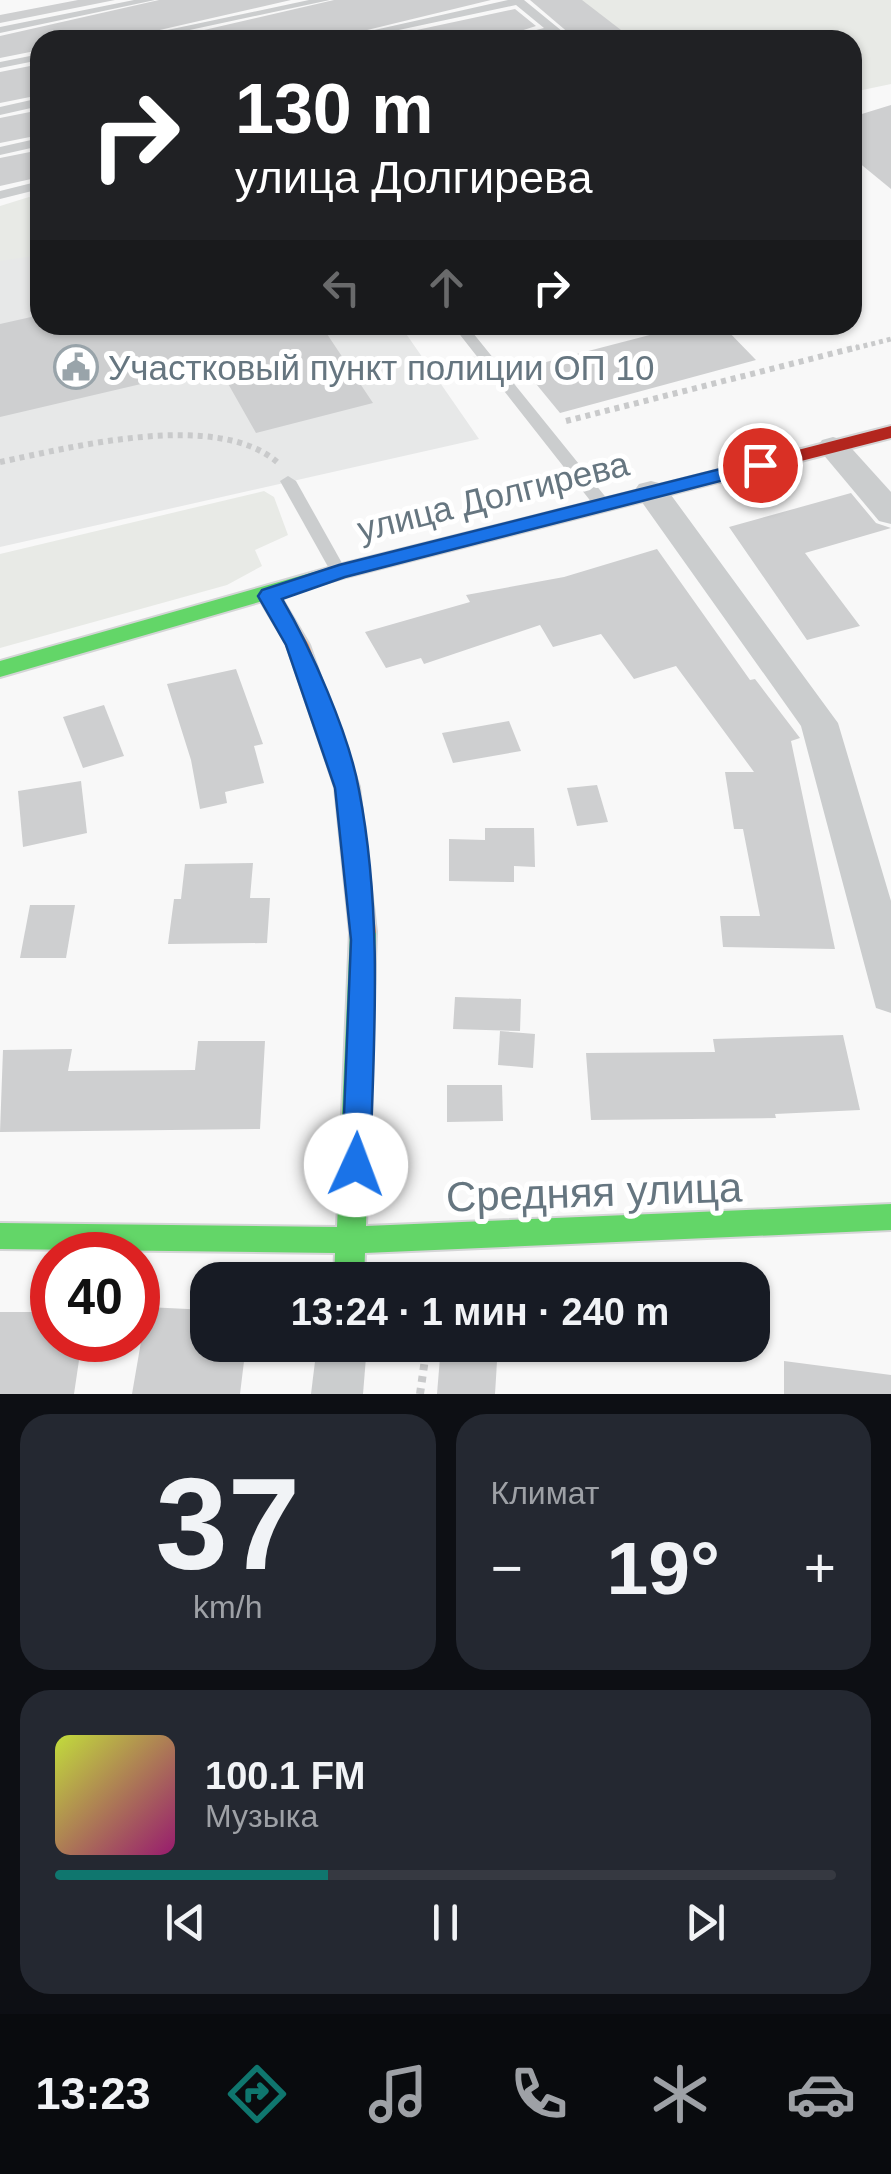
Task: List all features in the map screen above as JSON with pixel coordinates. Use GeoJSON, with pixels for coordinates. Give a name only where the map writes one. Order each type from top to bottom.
{"type":"FeatureCollection","features":[{"type":"Feature","properties":{"kind":"street","name":"улица Долгирева"},"geometry":{"type":"LineString","coordinates":[[0,670],[269,596],[339,572],[891,432]]}},
{"type":"Feature","properties":{"kind":"street"},"geometry":{"type":"LineString","coordinates":[[833,447],[891,513]]}},
{"type":"Feature","properties":{"kind":"street"},"geometry":{"type":"LineString","coordinates":[[651,492],[819,723],[879,932],[891,995]]}},
{"type":"Feature","properties":{"kind":"street"},"geometry":{"type":"LineString","coordinates":[[269,596],[298,645],[347,788],[364,940],[351,1262]]}},
{"type":"Feature","properties":{"kind":"street","name":"Средняя улица"},"geometry":{"type":"LineString","coordinates":[[0,1236],[353,1240],[891,1218]]}},
{"type":"Feature","properties":{"kind":"street"},"geometry":{"type":"LineString","coordinates":[[337,1394],[340,1362]]}},
{"type":"Feature","properties":{"kind":"lane"},"geometry":{"type":"LineString","coordinates":[[0,30],[150,0]]}},
{"type":"Feature","properties":{"kind":"lane"},"geometry":{"type":"LineString","coordinates":[[176,30],[324,0]]}},
{"type":"Feature","properties":{"kind":"lane"},"geometry":{"type":"LineString","coordinates":[[383,30],[518,1],[555,30]]}},
{"type":"Feature","properties":{"kind":"lane"},"geometry":{"type":"LineString","coordinates":[[544,30],[553,28]]}},
{"type":"Feature","properties":{"kind":"lane"},"geometry":{"type":"LineString","coordinates":[[0,66],[30,59]]}},
{"type":"Feature","properties":{"kind":"lane"},"geometry":{"type":"LineString","coordinates":[[0,111],[30,104]]}},
{"type":"Feature","properties":{"kind":"lane"},"geometry":{"type":"LineString","coordinates":[[0,151],[30,144]]}},
{"type":"Feature","properties":{"kind":"lane"},"geometry":{"type":"LineString","coordinates":[[0,195],[30,188]]}},
{"type":"Feature","properties":{"kind":"lane"},"geometry":{"type":"LineString","coordinates":[[467,335],[602,504]]}},
{"type":"Feature","properties":{"kind":"lane"},"geometry":{"type":"LineString","coordinates":[[288,480],[339,572]]}},
{"type":"Feature","properties":{"kind":"path"},"geometry":{"type":"LineString","coordinates":[[541,427],[891,340]]}},
{"type":"Feature","properties":{"kind":"path"},"geometry":{"type":"LineString","coordinates":[[0,462],[108,440],[176,436],[253,446],[274,455],[288,480]]}},
{"type":"Feature","properties":{"kind":"path"},"geometry":{"type":"LineString","coordinates":[[420,1394],[425,1362]]}},
{"type":"Feature","properties":{"kind":"shaded area"},"geometry":{"type":"Polygon","coordinates":[[[557,0],[891,0],[891,84],[862,90],[862,30],[615,30],[557,0]]]}},
{"type":"Feature","properties":{"kind":"shaded area"},"geometry":{"type":"Polygon","coordinates":[[[30,197],[30,256],[0,261],[0,206],[30,197]]]}},
{"type":"Feature","properties":{"kind":"shaded area"},"geometry":{"type":"Polygon","coordinates":[[[30,225],[30,335],[407,335],[479,439],[0,547],[0,230],[30,225]]]}},
{"type":"Feature","properties":{"kind":"shaded area"},"geometry":{"type":"Polygon","coordinates":[[[264,491],[274,497],[288,535],[255,550],[262,566],[227,585],[0,648],[0,554],[264,491]]]}},
{"type":"Feature","properties":{"kind":"building"},"geometry":{"type":"Polygon","coordinates":[[[78,0],[115,0],[0,23],[0,15],[78,0]]]}},
{"type":"Feature","properties":{"kind":"building"},"geometry":{"type":"Polygon","coordinates":[[[159,0],[291,0],[160,30],[30,30],[30,52],[0,58],[0,36],[159,0]]]}},
{"type":"Feature","properties":{"kind":"building"},"geometry":{"type":"Polygon","coordinates":[[[334,0],[491,0],[367,30],[204,30],[334,0]]]}},
{"type":"Feature","properties":{"kind":"building"},"geometry":{"type":"Polygon","coordinates":[[[530,0],[582,0],[621,30],[565,30],[530,0]]]}},
{"type":"Feature","properties":{"kind":"building"},"geometry":{"type":"Polygon","coordinates":[[[515,9],[536,26],[524,30],[417,30],[515,9]]]}},
{"type":"Feature","properties":{"kind":"building"},"geometry":{"type":"Polygon","coordinates":[[[30,66],[30,97],[0,103],[0,72],[30,66]]]}},
{"type":"Feature","properties":{"kind":"building"},"geometry":{"type":"Polygon","coordinates":[[[891,105],[891,189],[862,165],[862,114],[891,105]]]}},
{"type":"Feature","properties":{"kind":"building"},"geometry":{"type":"Polygon","coordinates":[[[30,112],[30,137],[0,143],[0,118],[30,112]]]}},
{"type":"Feature","properties":{"kind":"building"},"geometry":{"type":"Polygon","coordinates":[[[30,152],[30,179],[0,186],[0,158],[30,152]]]}},
{"type":"Feature","properties":{"kind":"building"},"geometry":{"type":"Polygon","coordinates":[[[30,317],[30,335],[328,335],[373,403],[256,433],[218,366],[0,417],[0,324],[30,317]]]}},
{"type":"Feature","properties":{"kind":"building"},"geometry":{"type":"Polygon","coordinates":[[[650,335],[732,335],[756,360],[560,413],[523,368],[650,335]]]}},
{"type":"Feature","properties":{"kind":"building"},"geometry":{"type":"Polygon","coordinates":[[[851,493],[876,523],[891,528],[805,553],[860,626],[807,640],[729,527],[851,493]]]}},
{"type":"Feature","properties":{"kind":"building"},"geometry":{"type":"Polygon","coordinates":[[[657,549],[750,680],[755,679],[800,738],[791,741],[835,949],[723,947],[720,916],[760,916],[743,829],[734,829],[725,772],[754,772],[676,666],[634,679],[601,634],[553,647],[540,625],[424,664],[421,658],[386,668],[365,632],[470,602],[466,595],[564,577],[657,549]]]}},
{"type":"Feature","properties":{"kind":"building"},"geometry":{"type":"Polygon","coordinates":[[[236,669],[263,744],[254,746],[264,783],[225,792],[227,803],[200,809],[191,760],[167,684],[236,669]]]}},
{"type":"Feature","properties":{"kind":"building"},"geometry":{"type":"Polygon","coordinates":[[[104,705],[124,756],[83,768],[63,717],[104,705]]]}},
{"type":"Feature","properties":{"kind":"building"},"geometry":{"type":"Polygon","coordinates":[[[509,721],[521,751],[453,763],[442,733],[509,721]]]}},
{"type":"Feature","properties":{"kind":"building"},"geometry":{"type":"Polygon","coordinates":[[[81,781],[87,833],[23,847],[18,791],[81,781]]]}},
{"type":"Feature","properties":{"kind":"building"},"geometry":{"type":"Polygon","coordinates":[[[597,785],[608,822],[577,826],[567,788],[597,785]]]}},
{"type":"Feature","properties":{"kind":"building"},"geometry":{"type":"Polygon","coordinates":[[[485,828],[534,828],[535,867],[514,866],[514,882],[449,881],[449,839],[485,840],[485,828]]]}},
{"type":"Feature","properties":{"kind":"building"},"geometry":{"type":"Polygon","coordinates":[[[253,863],[250,898],[270,898],[267,943],[168,944],[174,899],[181,899],[185,864],[253,863]]]}},
{"type":"Feature","properties":{"kind":"building"},"geometry":{"type":"Polygon","coordinates":[[[30,905],[75,905],[66,958],[20,958],[30,905]]]}},
{"type":"Feature","properties":{"kind":"building"},"geometry":{"type":"Polygon","coordinates":[[[455,997],[521,999],[520,1031],[453,1029],[455,997]]]}},
{"type":"Feature","properties":{"kind":"building"},"geometry":{"type":"Polygon","coordinates":[[[500,1031],[535,1034],[533,1068],[498,1065],[500,1031]]]}},
{"type":"Feature","properties":{"kind":"building"},"geometry":{"type":"Polygon","coordinates":[[[843,1035],[860,1110],[775,1114],[776,1118],[591,1120],[586,1053],[715,1052],[713,1039],[843,1035]]]}},
{"type":"Feature","properties":{"kind":"building"},"geometry":{"type":"Polygon","coordinates":[[[198,1041],[265,1041],[260,1129],[0,1132],[3,1050],[72,1049],[68,1071],[195,1070],[198,1041]]]}},
{"type":"Feature","properties":{"kind":"building"},"geometry":{"type":"Polygon","coordinates":[[[447,1085],[502,1085],[503,1121],[447,1122],[447,1085]]]}},
{"type":"Feature","properties":{"kind":"building"},"geometry":{"type":"Polygon","coordinates":[[[160,1308],[190,1309],[190,1362],[244,1362],[240,1394],[132,1394],[138,1362],[160,1362],[160,1308]]]}},
{"type":"Feature","properties":{"kind":"building"},"geometry":{"type":"Polygon","coordinates":[[[0,1312],[30,1312],[30,1362],[79,1362],[74,1394],[0,1394],[0,1312]]]}},
{"type":"Feature","properties":{"kind":"building"},"geometry":{"type":"Polygon","coordinates":[[[784,1361],[891,1375],[891,1394],[784,1394],[784,1361]]]}},
{"type":"Feature","properties":{"kind":"building"},"geometry":{"type":"Polygon","coordinates":[[[440,1362],[497,1362],[495,1394],[437,1394],[440,1362]]]}},
{"type":"Feature","properties":{"kind":"traffic: fast"},"geometry":{"type":"LineString","coordinates":[[0,669],[339,572],[719,476]]}},
{"type":"Feature","properties":{"kind":"traffic: fast"},"geometry":{"type":"LineString","coordinates":[[350,1262],[363,932]]}},
{"type":"Feature","properties":{"kind":"traffic: fast"},"geometry":{"type":"LineString","coordinates":[[0,1236],[353,1240],[891,1217]]}},
{"type":"Feature","properties":{"kind":"traffic: slow"},"geometry":{"type":"LineString","coordinates":[[269,596],[298,645],[347,787],[363,932]]}},
{"type":"Feature","properties":{"kind":"traffic: jam"},"geometry":{"type":"LineString","coordinates":[[719,476],[891,432]]}},
{"type":"Feature","properties":{"kind":"place","name":"Участковый пункт полиции ОП 10"},"geometry":{"type":"Point","coordinates":[76,367]}},
{"type":"Feature","properties":{"kind":"route"},"geometry":{"type":"LineString","coordinates":[[356,1165],[364,940],[347,788],[298,645],[269,596],[339,572],[760,465]]}}]}
